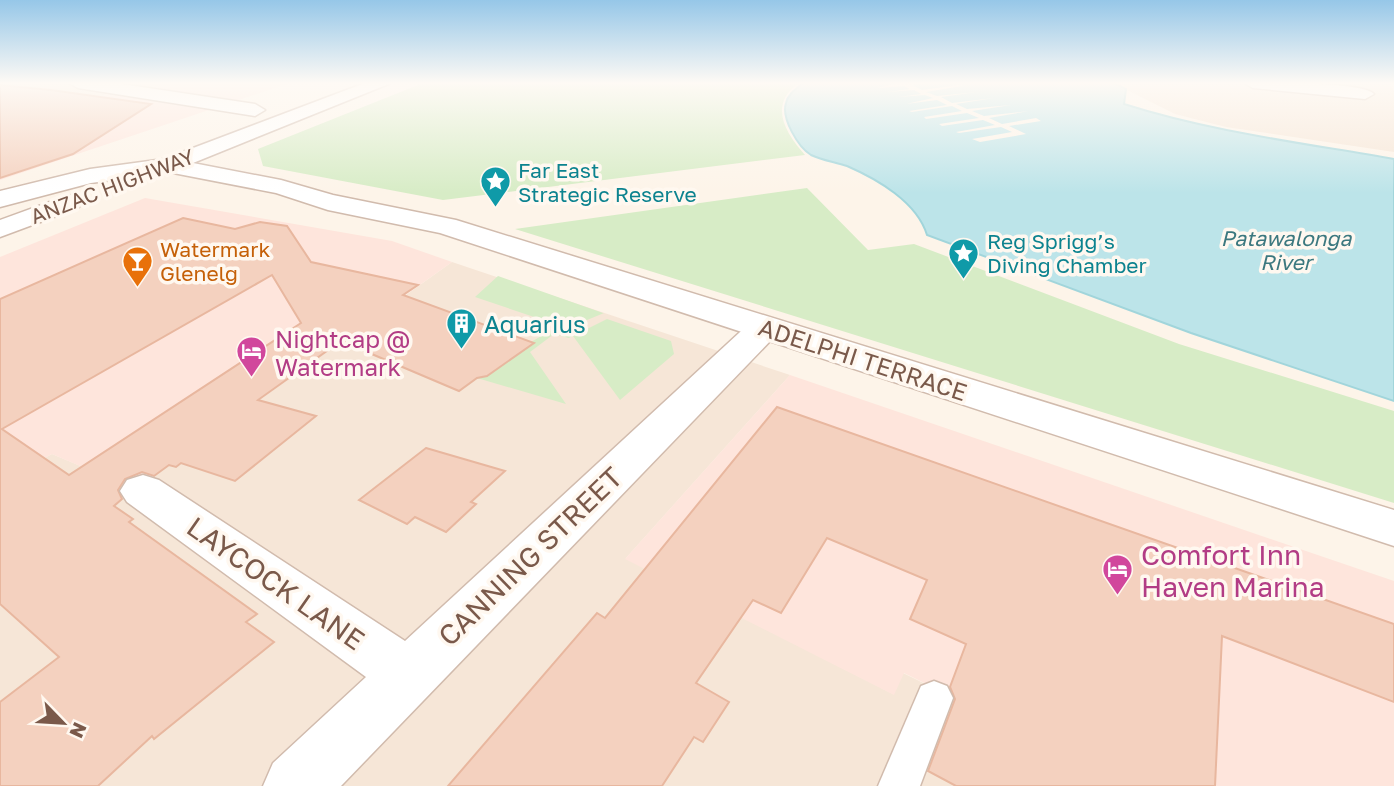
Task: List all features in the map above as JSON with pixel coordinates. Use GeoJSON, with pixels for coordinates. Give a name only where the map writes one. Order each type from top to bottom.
{"type":"FeatureCollection","features":[{"type":"Feature","properties":{"kind":"street"},"geometry":{"type":"LineString","coordinates":[[217,123],[227,120]]}},
{"type":"Feature","properties":{"kind":"street","name":"ANZAC HIGHWAY"},"geometry":{"type":"LineString","coordinates":[[0,229],[137,173],[167,166],[285,120]]}},
{"type":"Feature","properties":{"kind":"street"},"geometry":{"type":"LineString","coordinates":[[211,174],[214,166],[282,121]]}},
{"type":"Feature","properties":{"kind":"street","name":"ANZAC HIGHWAY"},"geometry":{"type":"LineString","coordinates":[[0,199],[169,140],[148,155],[137,173]]}},
{"type":"Feature","properties":{"kind":"street","name":"ADELPHI TERRACE"},"geometry":{"type":"LineString","coordinates":[[167,166],[281,187],[328,202],[446,226],[1394,528]]}},
{"type":"Feature","properties":{"kind":"street"},"geometry":{"type":"LineString","coordinates":[[0,199],[90,176],[137,173]]}},
{"type":"Feature","properties":{"kind":"street","name":"ADELPHI TERRACE"},"geometry":{"type":"LineString","coordinates":[[137,173],[260,197],[328,202]]}},
{"type":"Feature","properties":{"kind":"street","name":"CANNING STREET"},"geometry":{"type":"LineString","coordinates":[[296,786],[764,328]]}},
{"type":"Feature","properties":{"kind":"street","name":"LAYCOCK LANE"},"geometry":{"type":"LineString","coordinates":[[143,491],[408,675]]}},
{"type":"Feature","properties":{"kind":"lane"},"geometry":{"type":"LineString","coordinates":[[899,786],[934,698]]}},
{"type":"Feature","properties":{"kind":"shaded area"},"geometry":{"type":"Polygon","coordinates":[[[0,120],[19,120],[0,125],[0,120]]]}},
{"type":"Feature","properties":{"kind":"shaded area"},"geometry":{"type":"Polygon","coordinates":[[[19,120],[180,120],[0,180],[0,125],[19,120]]]}},
{"type":"Feature","properties":{"kind":"shaded area"},"geometry":{"type":"Polygon","coordinates":[[[1197,120],[1394,120],[1394,152],[1226,127],[1197,120]]]}},
{"type":"Feature","properties":{"kind":"shaded area"},"geometry":{"type":"Polygon","coordinates":[[[145,198],[392,241],[452,262],[134,489],[52,454],[0,482],[0,257],[145,198]]]}},
{"type":"Feature","properties":{"kind":"shaded area"},"geometry":{"type":"Polygon","coordinates":[[[452,262],[790,375],[626,558],[893,694],[903,673],[1133,786],[0,786],[0,482],[52,454],[135,489],[452,262]]]}},
{"type":"Feature","properties":{"kind":"shaded area","name":"Comfort Inn Haven Marina"},"geometry":{"type":"Polygon","coordinates":[[[790,375],[1394,581],[1394,786],[1133,786],[904,673],[894,695],[625,559],[790,375]]]}},
{"type":"Feature","properties":{"kind":"green space"},"geometry":{"type":"Polygon","coordinates":[[[331,120],[783,120],[791,137],[805,155],[443,200],[263,166],[258,149],[331,120]]]}},
{"type":"Feature","properties":{"kind":"green space"},"geometry":{"type":"Polygon","coordinates":[[[807,188],[868,250],[914,244],[1179,344],[1394,411],[1394,503],[515,229],[807,188]]]}},
{"type":"Feature","properties":{"kind":"green space"},"geometry":{"type":"Polygon","coordinates":[[[498,276],[604,313],[575,325],[549,322],[475,297],[498,276]]]}},
{"type":"Feature","properties":{"kind":"green space"},"geometry":{"type":"Polygon","coordinates":[[[607,319],[671,341],[674,354],[620,400],[573,336],[607,319]]]}},
{"type":"Feature","properties":{"kind":"green space"},"geometry":{"type":"Polygon","coordinates":[[[555,328],[575,334],[569,338],[554,334],[530,352],[566,404],[477,378],[487,376],[531,345],[531,342],[555,328]]]}},
{"type":"Feature","properties":{"kind":"water","name":"Patawalonga River"},"geometry":{"type":"Polygon","coordinates":[[[787,120],[1181,120],[1394,159],[1394,401],[1191,333],[927,235],[914,212],[894,193],[847,166],[811,155],[801,146],[787,120]]]}},
{"type":"Feature","properties":{"kind":"pier"},"geometry":{"type":"Polygon","coordinates":[[[968,120],[993,120],[1002,124],[1026,120],[1041,121],[1009,126],[1026,134],[980,142],[972,139],[1012,132],[1001,127],[956,132],[995,125],[983,120],[942,126],[939,124],[968,120]]]}},
{"type":"Feature","properties":{"kind":"building"},"geometry":{"type":"Polygon","coordinates":[[[0,120],[127,120],[73,154],[0,178],[0,120]]]}},
{"type":"Feature","properties":{"kind":"building"},"geometry":{"type":"Polygon","coordinates":[[[183,218],[235,229],[260,222],[287,226],[311,262],[418,285],[403,295],[534,343],[487,376],[477,378],[459,391],[341,341],[258,400],[316,416],[235,481],[181,463],[176,467],[169,465],[154,476],[142,472],[125,479],[118,490],[122,499],[114,506],[133,519],[129,522],[257,614],[246,622],[274,642],[154,739],[152,736],[98,786],[0,786],[0,702],[59,657],[0,604],[0,299],[183,218]],[[272,275],[2,429],[69,475],[301,323],[272,275]]]}},
{"type":"Feature","properties":{"kind":"building","name":"Comfort Inn Haven Marina"},"geometry":{"type":"Polygon","coordinates":[[[777,407],[1394,624],[1394,702],[1222,636],[1215,786],[956,786],[928,771],[955,699],[950,687],[966,644],[910,619],[927,580],[827,538],[781,613],[753,600],[696,683],[729,702],[703,742],[694,737],[662,786],[448,786],[597,613],[605,618],[777,407]]]}},
{"type":"Feature","properties":{"kind":"building"},"geometry":{"type":"Polygon","coordinates":[[[426,448],[505,471],[471,502],[476,504],[446,532],[415,517],[407,524],[359,500],[426,448]]]}},
{"type":"Feature","properties":{"kind":"place","name":"Far East Strategic Reserve"},"geometry":{"type":"Point","coordinates":[495,209]}},
{"type":"Feature","properties":{"kind":"place","name":"Reg Sprigg’s Diving Chamber"},"geometry":{"type":"Point","coordinates":[964,280]}},
{"type":"Feature","properties":{"kind":"place","name":"Watermark Glenelg"},"geometry":{"type":"Point","coordinates":[137,288]}},
{"type":"Feature","properties":{"kind":"place","name":"Aquarius"},"geometry":{"type":"Point","coordinates":[461,350]}},
{"type":"Feature","properties":{"kind":"place","name":"Nightcap @ Watermark"},"geometry":{"type":"Point","coordinates":[252,379]}},
{"type":"Feature","properties":{"kind":"place","name":"Comfort Inn Haven Marina"},"geometry":{"type":"Point","coordinates":[1118,597]}}]}
